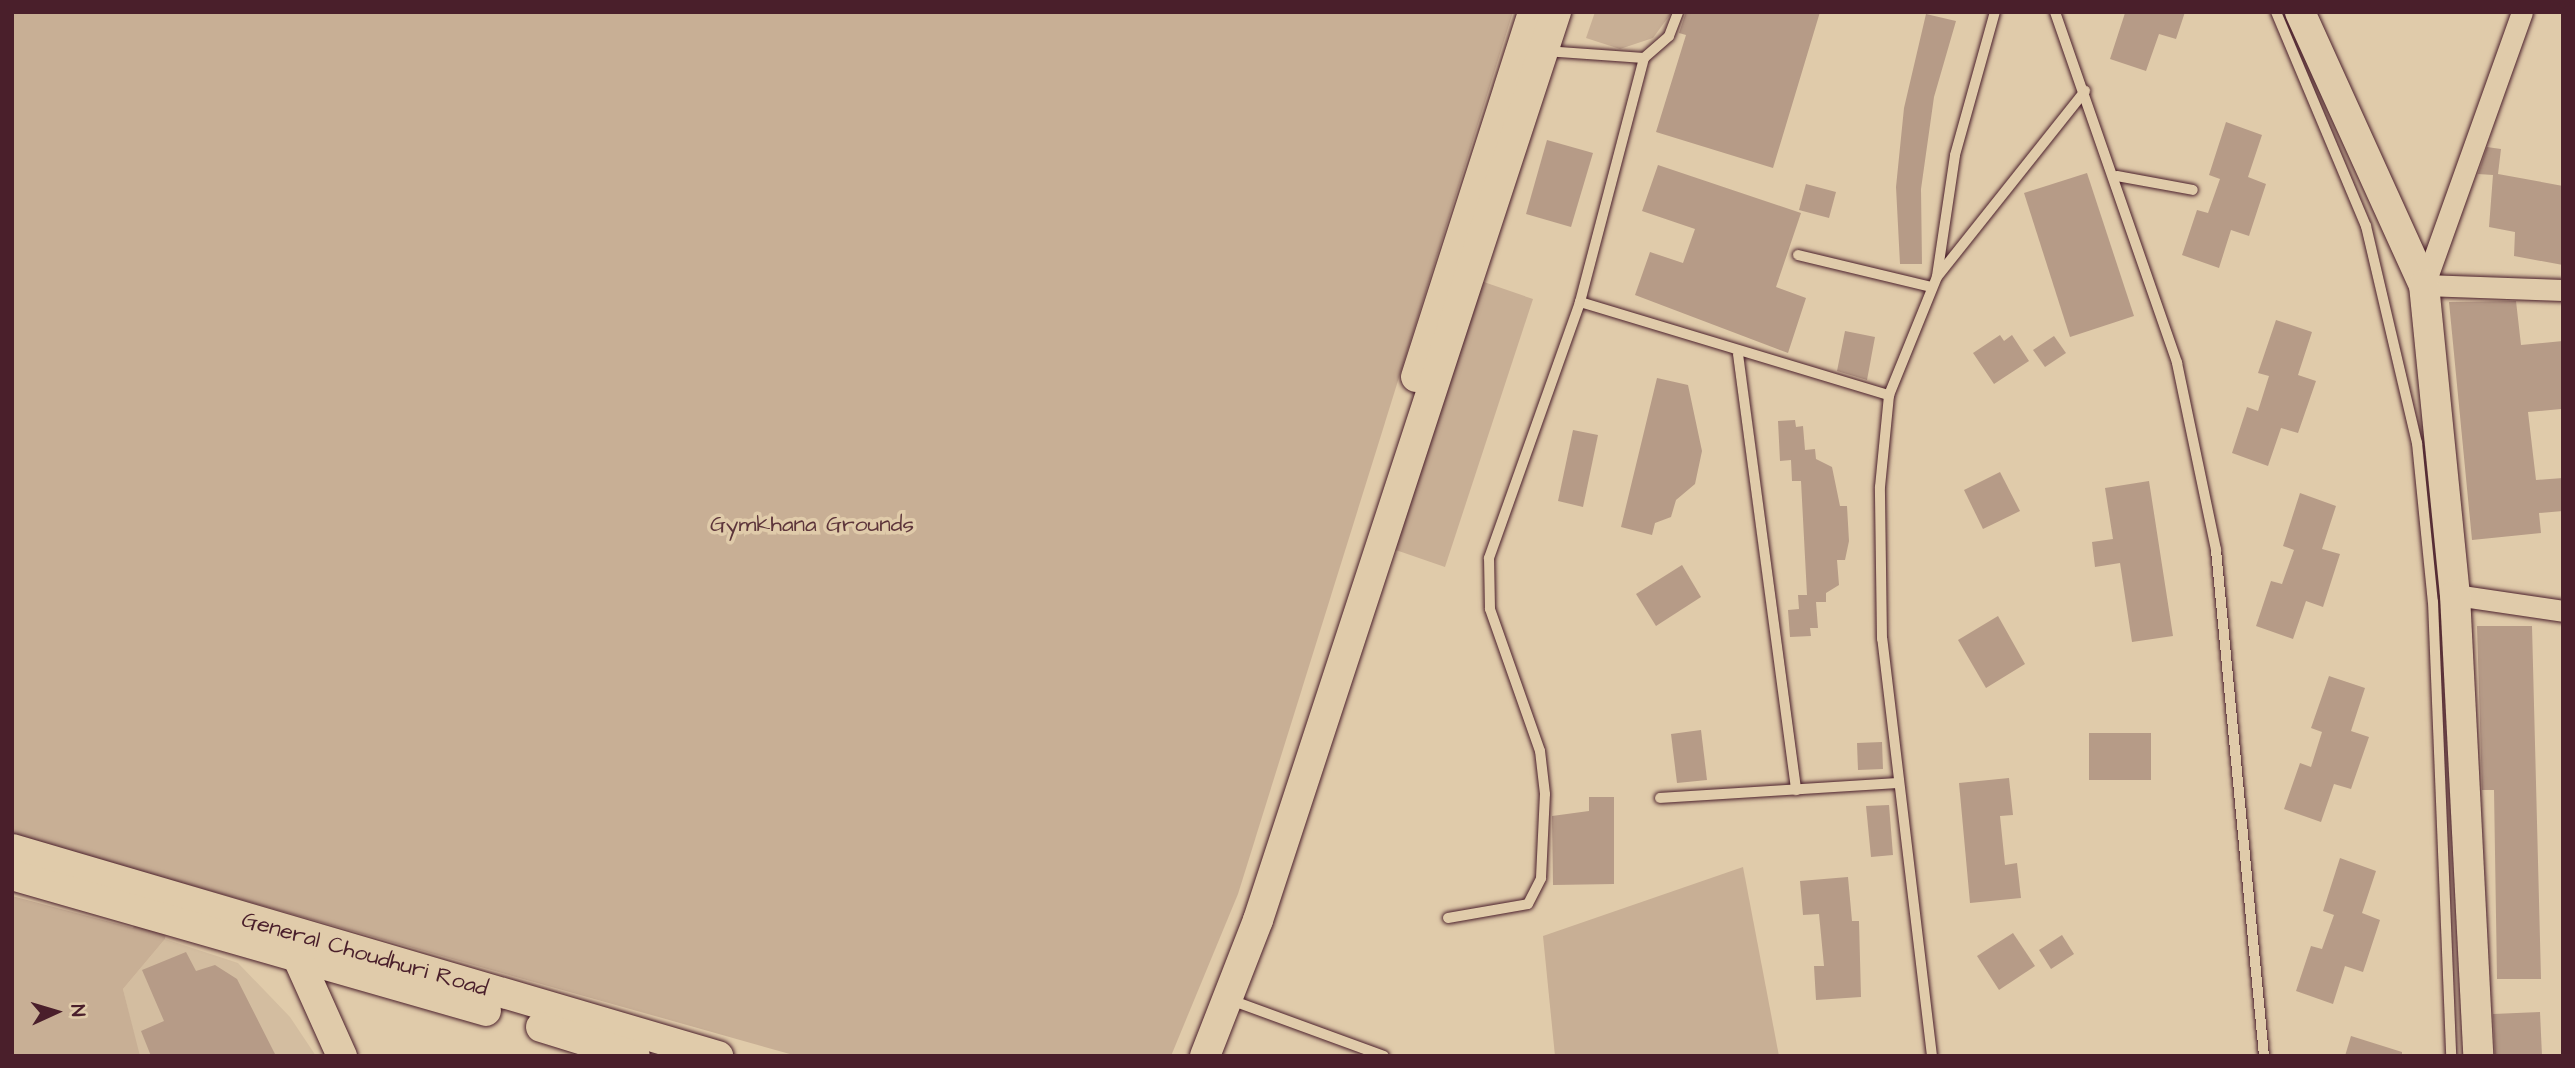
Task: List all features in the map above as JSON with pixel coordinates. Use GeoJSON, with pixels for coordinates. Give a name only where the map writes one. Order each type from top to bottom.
{"type":"FeatureCollection","features":[{"type":"Feature","properties":{"kind":"main road"},"geometry":{"type":"LineString","coordinates":[[1184,1056],[1250,897],[1532,12]]}},
{"type":"Feature","properties":{"kind":"main road"},"geometry":{"type":"LineString","coordinates":[[1205,1056],[1227,999],[1556,12]]}},
{"type":"Feature","properties":{"kind":"main road"},"geometry":{"type":"LineString","coordinates":[[2300,12],[2424,285],[2455,595],[2478,1056]]}},
{"type":"Feature","properties":{"kind":"main road","name":"General Choudhuri Road"},"geometry":{"type":"LineString","coordinates":[[12,849],[718,1056]]}},
{"type":"Feature","properties":{"kind":"main road","name":"General Choudhuri Road"},"geometry":{"type":"LineString","coordinates":[[12,875],[635,1056]]}},
{"type":"Feature","properties":{"kind":"main road"},"geometry":{"type":"LineString","coordinates":[[297,956],[342,1056]]}},
{"type":"Feature","properties":{"kind":"street"},"geometry":{"type":"LineString","coordinates":[[2522,12],[2424,285],[2563,290]]}},
{"type":"Feature","properties":{"kind":"street"},"geometry":{"type":"LineString","coordinates":[[2455,595],[2563,611]]}},
{"type":"Feature","properties":{"kind":"lane"},"geometry":{"type":"LineString","coordinates":[[1448,918],[1528,904],[1541,878],[1545,794],[1540,751],[1499,642],[1486,581],[1580,302],[1644,58],[1669,36],[1678,12]]}},
{"type":"Feature","properties":{"kind":"lane"},"geometry":{"type":"LineString","coordinates":[[1932,1056],[1897,783],[1882,639],[1880,487],[1889,395],[1934,282],[1955,155],[1995,12]]}},
{"type":"Feature","properties":{"kind":"lane"},"geometry":{"type":"LineString","coordinates":[[2055,12],[2117,176],[2177,363],[2216,550],[2264,1056]]}},
{"type":"Feature","properties":{"kind":"lane"},"geometry":{"type":"LineString","coordinates":[[2276,12],[2366,226],[2417,443],[2432,602],[2451,1056]]}},
{"type":"Feature","properties":{"kind":"lane"},"geometry":{"type":"LineString","coordinates":[[1545,51],[1644,58]]}},
{"type":"Feature","properties":{"kind":"lane"},"geometry":{"type":"LineString","coordinates":[[1934,282],[2085,91]]}},
{"type":"Feature","properties":{"kind":"lane"},"geometry":{"type":"LineString","coordinates":[[2117,176],[2193,190]]}},
{"type":"Feature","properties":{"kind":"lane"},"geometry":{"type":"LineString","coordinates":[[1798,256],[1934,282]]}},
{"type":"Feature","properties":{"kind":"lane"},"geometry":{"type":"LineString","coordinates":[[1580,302],[1738,354],[1889,395]]}},
{"type":"Feature","properties":{"kind":"lane"},"geometry":{"type":"LineString","coordinates":[[1738,354],[1796,789]]}},
{"type":"Feature","properties":{"kind":"lane"},"geometry":{"type":"LineString","coordinates":[[1660,798],[1897,783]]}},
{"type":"Feature","properties":{"kind":"lane"},"geometry":{"type":"LineString","coordinates":[[1227,999],[1384,1056]]}},
{"type":"Feature","properties":{"kind":"shaded area"},"geometry":{"type":"Polygon","coordinates":[[[165,939],[238,963],[290,1017],[316,1056],[139,1056],[123,989],[165,939]]]}},
{"type":"Feature","properties":{"kind":"green space","name":"Gymkhana Grounds"},"geometry":{"type":"Polygon","coordinates":[[[12,12],[1513,12],[1238,894],[1171,1056],[797,1056],[12,835],[12,12]]]}},
{"type":"Feature","properties":{"kind":"green space"},"geometry":{"type":"Polygon","coordinates":[[[1595,12],[1672,12],[1653,38],[1620,49],[1586,38],[1595,12]]]}},
{"type":"Feature","properties":{"kind":"green space"},"geometry":{"type":"Polygon","coordinates":[[[1478,280],[1533,299],[1445,567],[1390,548],[1478,280]]]}},
{"type":"Feature","properties":{"kind":"green space"},"geometry":{"type":"Polygon","coordinates":[[[1743,867],[1779,1056],[1555,1056],[1543,936],[1743,867]]]}},
{"type":"Feature","properties":{"kind":"green space"},"geometry":{"type":"Polygon","coordinates":[[[12,896],[133,928],[137,917],[167,926],[165,939],[123,989],[140,1056],[12,1056],[12,896]]]}},
{"type":"Feature","properties":{"kind":"building"},"geometry":{"type":"Polygon","coordinates":[[[1686,12],[1820,12],[1773,168],[1656,132],[1686,35],[1679,33],[1686,12]]]}},
{"type":"Feature","properties":{"kind":"building"},"geometry":{"type":"Polygon","coordinates":[[[2185,12],[2176,39],[2159,34],[2146,71],[2110,59],[2125,13],[2185,12]]]}},
{"type":"Feature","properties":{"kind":"building"},"geometry":{"type":"Polygon","coordinates":[[[1926,14],[1956,21],[1934,97],[1921,189],[1922,264],[1900,264],[1896,187],[1904,108],[1926,14]]]}},
{"type":"Feature","properties":{"kind":"building"},"geometry":{"type":"Polygon","coordinates":[[[2226,122],[2262,135],[2248,177],[2266,184],[2249,236],[2231,230],[2219,268],[2182,255],[2197,210],[2208,213],[2220,179],[2209,175],[2226,122]]]}},
{"type":"Feature","properties":{"kind":"building"},"geometry":{"type":"Polygon","coordinates":[[[1547,140],[1593,153],[1571,227],[1526,214],[1547,140]]]}},
{"type":"Feature","properties":{"kind":"building"},"geometry":{"type":"Polygon","coordinates":[[[2487,147],[2501,149],[2498,174],[2563,186],[2563,265],[2514,256],[2515,232],[2489,227],[2493,175],[2478,174],[2487,147]]]}},
{"type":"Feature","properties":{"kind":"building"},"geometry":{"type":"Polygon","coordinates":[[[1658,165],[1801,213],[1776,287],[1806,298],[1788,353],[1635,295],[1650,252],[1683,263],[1695,229],[1642,211],[1658,165]]]}},
{"type":"Feature","properties":{"kind":"building"},"geometry":{"type":"Polygon","coordinates":[[[2087,173],[2134,316],[2070,337],[2024,193],[2087,173]]]}},
{"type":"Feature","properties":{"kind":"building"},"geometry":{"type":"Polygon","coordinates":[[[1806,184],[1836,192],[1829,218],[1799,210],[1806,184]]]}},
{"type":"Feature","properties":{"kind":"building"},"geometry":{"type":"Polygon","coordinates":[[[2516,301],[2521,345],[2563,341],[2561,409],[2528,412],[2536,480],[2563,478],[2563,511],[2539,513],[2541,533],[2472,540],[2449,302],[2516,301]]]}},
{"type":"Feature","properties":{"kind":"building"},"geometry":{"type":"Polygon","coordinates":[[[2276,320],[2312,332],[2298,375],[2316,381],[2298,433],[2281,428],[2268,466],[2232,453],[2247,407],[2258,411],[2269,376],[2258,373],[2276,320]]]}},
{"type":"Feature","properties":{"kind":"building"},"geometry":{"type":"Polygon","coordinates":[[[1845,331],[1875,337],[1867,380],[1837,371],[1845,331]]]}},
{"type":"Feature","properties":{"kind":"building"},"geometry":{"type":"Polygon","coordinates":[[[2000,335],[2004,341],[2012,335],[2029,361],[1994,384],[1973,353],[2000,335]]]}},
{"type":"Feature","properties":{"kind":"building"},"geometry":{"type":"Polygon","coordinates":[[[2054,336],[2066,353],[2045,367],[2033,350],[2054,336]]]}},
{"type":"Feature","properties":{"kind":"building"},"geometry":{"type":"Polygon","coordinates":[[[1657,378],[1688,385],[1702,451],[1695,484],[1676,500],[1671,517],[1655,523],[1652,535],[1621,527],[1657,378]]]}},
{"type":"Feature","properties":{"kind":"building"},"geometry":{"type":"Polygon","coordinates":[[[1795,420],[1796,427],[1803,426],[1805,450],[1815,449],[1816,459],[1832,467],[1840,506],[1847,506],[1849,541],[1845,560],[1837,560],[1839,585],[1826,593],[1826,602],[1816,602],[1818,628],[1810,628],[1811,636],[1790,637],[1788,610],[1799,609],[1798,595],[1807,595],[1801,481],[1792,481],[1791,460],[1780,461],[1778,421],[1795,420]]]}},
{"type":"Feature","properties":{"kind":"building"},"geometry":{"type":"Polygon","coordinates":[[[1573,430],[1598,435],[1583,507],[1558,501],[1573,430]]]}},
{"type":"Feature","properties":{"kind":"building"},"geometry":{"type":"Polygon","coordinates":[[[2000,472],[2020,511],[1983,529],[1964,490],[2000,472]]]}},
{"type":"Feature","properties":{"kind":"building"},"geometry":{"type":"Polygon","coordinates":[[[2149,481],[2173,636],[2132,642],[2120,563],[2095,567],[2092,542],[2113,539],[2105,488],[2149,481]]]}},
{"type":"Feature","properties":{"kind":"building"},"geometry":{"type":"Polygon","coordinates":[[[2300,493],[2336,506],[2322,549],[2340,554],[2323,607],[2306,601],[2293,639],[2256,626],[2271,581],[2282,584],[2294,550],[2283,546],[2300,493]]]}},
{"type":"Feature","properties":{"kind":"building"},"geometry":{"type":"Polygon","coordinates":[[[1682,565],[1701,597],[1656,626],[1636,594],[1682,565]]]}},
{"type":"Feature","properties":{"kind":"building"},"geometry":{"type":"Polygon","coordinates":[[[1998,616],[2025,664],[1986,688],[1958,640],[1998,616]]]}},
{"type":"Feature","properties":{"kind":"building"},"geometry":{"type":"Polygon","coordinates":[[[2477,626],[2532,626],[2541,979],[2497,979],[2494,790],[2482,790],[2477,626]]]}},
{"type":"Feature","properties":{"kind":"building"},"geometry":{"type":"Polygon","coordinates":[[[2329,676],[2365,688],[2351,731],[2369,737],[2351,789],[2334,784],[2321,822],[2284,809],[2300,763],[2311,767],[2322,732],[2311,728],[2329,676]]]}},
{"type":"Feature","properties":{"kind":"building"},"geometry":{"type":"Polygon","coordinates":[[[1701,730],[1707,780],[1677,783],[1671,734],[1701,730]]]}},
{"type":"Feature","properties":{"kind":"building"},"geometry":{"type":"Polygon","coordinates":[[[2089,733],[2151,733],[2151,780],[2089,780],[2089,733]]]}},
{"type":"Feature","properties":{"kind":"building"},"geometry":{"type":"Polygon","coordinates":[[[1882,742],[1883,769],[1858,770],[1857,743],[1882,742]]]}},
{"type":"Feature","properties":{"kind":"building"},"geometry":{"type":"Polygon","coordinates":[[[2009,778],[2013,815],[2000,816],[2005,865],[2017,863],[2021,898],[1970,903],[1959,783],[2009,778]]]}},
{"type":"Feature","properties":{"kind":"building"},"geometry":{"type":"Polygon","coordinates":[[[1589,797],[1614,797],[1614,884],[1553,885],[1552,816],[1589,811],[1589,797]]]}},
{"type":"Feature","properties":{"kind":"building"},"geometry":{"type":"Polygon","coordinates":[[[1889,805],[1893,855],[1871,857],[1866,806],[1889,805]]]}},
{"type":"Feature","properties":{"kind":"building"},"geometry":{"type":"Polygon","coordinates":[[[2340,858],[2376,871],[2362,913],[2380,920],[2363,972],[2345,966],[2333,1004],[2296,991],[2311,946],[2322,949],[2334,915],[2323,911],[2340,858]]]}},
{"type":"Feature","properties":{"kind":"building"},"geometry":{"type":"Polygon","coordinates":[[[1848,877],[1852,921],[1859,921],[1861,997],[1816,1000],[1814,966],[1824,966],[1819,914],[1803,915],[1800,881],[1848,877]]]}},
{"type":"Feature","properties":{"kind":"building"},"geometry":{"type":"Polygon","coordinates":[[[2013,933],[2035,966],[1999,990],[1977,956],[2013,933]]]}},
{"type":"Feature","properties":{"kind":"building"},"geometry":{"type":"Polygon","coordinates":[[[2062,935],[2074,954],[2051,969],[2039,950],[2062,935]]]}},
{"type":"Feature","properties":{"kind":"building"},"geometry":{"type":"Polygon","coordinates":[[[186,952],[196,971],[215,965],[237,979],[276,1056],[151,1056],[141,1031],[164,1021],[142,970],[186,952]]]}},
{"type":"Feature","properties":{"kind":"building"},"geometry":{"type":"Polygon","coordinates":[[[2540,1012],[2542,1056],[2495,1056],[2493,1014],[2540,1012]]]}},
{"type":"Feature","properties":{"kind":"building"},"geometry":{"type":"Polygon","coordinates":[[[2351,1036],[2402,1052],[2402,1056],[2345,1056],[2351,1036]]]}}]}
